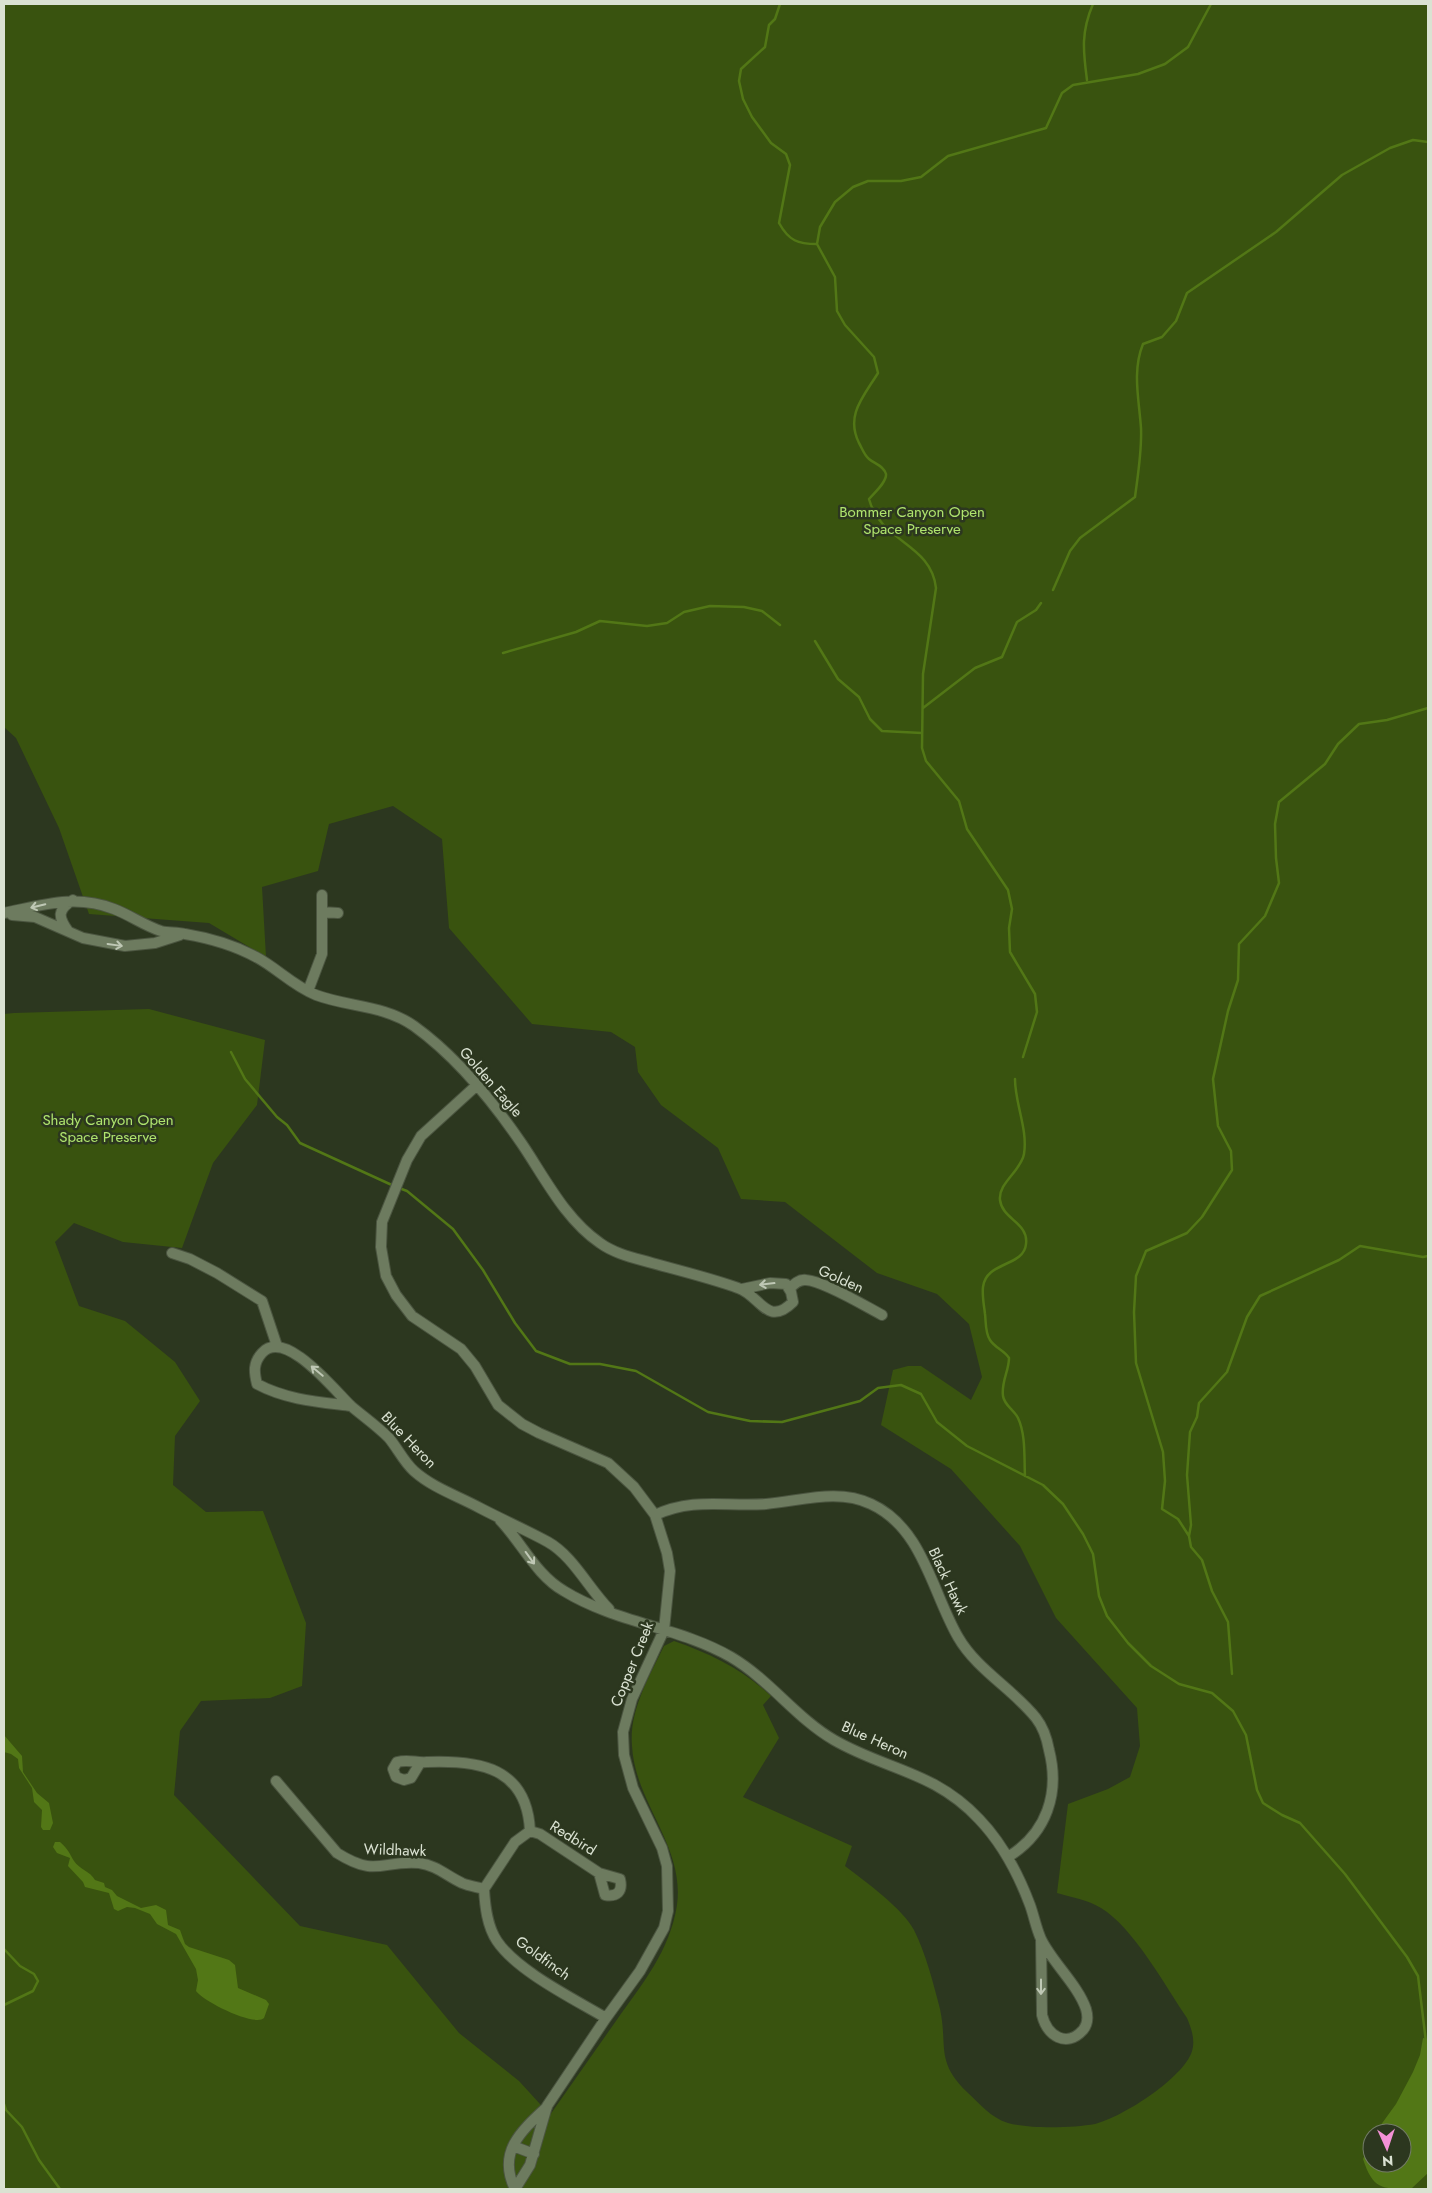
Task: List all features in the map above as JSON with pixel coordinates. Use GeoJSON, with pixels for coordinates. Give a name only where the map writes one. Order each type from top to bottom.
{"type":"FeatureCollection","features":[{"type":"Feature","properties":{"kind":"street"},"geometry":{"type":"LineString","coordinates":[[308,991],[322,954],[322,895]]}},
{"type":"Feature","properties":{"kind":"street","name":"Golden Eagle"},"geometry":{"type":"LineString","coordinates":[[4,914],[64,900],[93,902],[115,909],[161,931],[183,934],[236,947],[259,958],[308,991],[396,1016],[413,1026],[445,1052],[477,1085],[520,1140],[572,1219],[585,1233],[602,1245],[630,1257],[742,1289],[767,1310],[776,1313],[786,1309],[793,1302],[786,1284],[770,1283],[742,1289]]}},
{"type":"Feature","properties":{"kind":"street"},"geometry":{"type":"LineString","coordinates":[[68,932],[60,920],[60,913],[64,905],[73,900]]}},
{"type":"Feature","properties":{"kind":"street"},"geometry":{"type":"LineString","coordinates":[[322,912],[338,913]]}},
{"type":"Feature","properties":{"kind":"street","name":"Golden Eagle"},"geometry":{"type":"LineString","coordinates":[[4,914],[35,917],[68,932],[100,943],[125,946],[155,943],[183,934]]}},
{"type":"Feature","properties":{"kind":"street","name":"Copper Creek"},"geometry":{"type":"LineString","coordinates":[[477,1085],[421,1136],[407,1160],[382,1222],[381,1247],[386,1276],[396,1295],[412,1316],[461,1348],[475,1366],[498,1405],[522,1424],[539,1433],[608,1463],[634,1487],[655,1515],[668,1553],[670,1571],[664,1630],[632,1699],[623,1732],[624,1755],[633,1788],[662,1848],[667,1866],[668,1911],[658,1941],[640,1971],[547,2106],[528,2124],[513,2146],[508,2158],[508,2172],[515,2189]]}},
{"type":"Feature","properties":{"kind":"street"},"geometry":{"type":"LineString","coordinates":[[172,1253],[216,1273],[262,1301],[277,1346],[265,1349],[257,1358],[254,1370],[257,1384],[270,1391],[301,1400],[351,1406]]}},
{"type":"Feature","properties":{"kind":"street","name":"Golden"},"geometry":{"type":"LineString","coordinates":[[789,1289],[798,1281],[806,1280],[818,1283],[882,1315]]}},
{"type":"Feature","properties":{"kind":"street","name":"Blue Heron"},"geometry":{"type":"LineString","coordinates":[[277,1346],[301,1359],[322,1374],[351,1406],[390,1439],[414,1471],[430,1483],[500,1520],[549,1543],[561,1552],[578,1571],[592,1592],[613,1614]]}},
{"type":"Feature","properties":{"kind":"street","name":"Black Hawk"},"geometry":{"type":"LineString","coordinates":[[655,1515],[693,1504],[766,1504],[821,1497],[847,1496],[871,1504],[892,1518],[917,1549],[958,1638],[974,1659],[1021,1701],[1038,1720],[1046,1739],[1052,1760],[1054,1787],[1048,1811],[1040,1828],[1023,1848],[1008,1857]]}},
{"type":"Feature","properties":{"kind":"street","name":"Blue Heron"},"geometry":{"type":"LineString","coordinates":[[500,1520],[517,1537],[537,1568],[563,1591],[613,1614],[708,1645],[747,1666],[832,1739],[851,1749],[938,1785],[960,1801],[980,1820],[1008,1857],[1017,1872],[1041,1938],[1086,2010],[1085,2027],[1073,2037],[1062,2039],[1052,2035],[1044,2026],[1042,2016],[1041,1938]]}},
{"type":"Feature","properties":{"kind":"street","name":"Redbird"},"geometry":{"type":"LineString","coordinates":[[420,1763],[464,1761],[480,1764],[504,1776],[520,1796],[530,1821],[530,1831],[540,1834],[599,1873]]}},
{"type":"Feature","properties":{"kind":"street","name":"Wildhawk"},"geometry":{"type":"LineString","coordinates":[[276,1781],[337,1853],[350,1861],[364,1866],[379,1868],[420,1863],[442,1870],[462,1883],[484,1889]]}},
{"type":"Feature","properties":{"kind":"street"},"geometry":{"type":"LineString","coordinates":[[484,1889],[515,1842],[530,1831]]}},
{"type":"Feature","properties":{"kind":"street","name":"Goldfinch"},"geometry":{"type":"LineString","coordinates":[[484,1889],[490,1926],[496,1940],[505,1951],[525,1968],[606,2018]]}},
{"type":"Feature","properties":{"kind":"street","name":"Copper Creek"},"geometry":{"type":"LineString","coordinates":[[515,2189],[530,2165],[547,2106]]}},
{"type":"Feature","properties":{"kind":"street"},"geometry":{"type":"LineString","coordinates":[[513,2146],[534,2154]]}},
{"type":"Feature","properties":{"kind":"green space","name":"Bommer Canyon Open Space Preserve"},"geometry":{"type":"Polygon","coordinates":[[[4,4],[1428,4],[1428,2189],[4,2189],[4,1014],[149,1009],[265,1040],[257,1105],[213,1163],[182,1248],[123,1242],[74,1223],[55,1242],[79,1306],[125,1321],[175,1362],[200,1401],[175,1436],[173,1485],[206,1512],[263,1511],[306,1623],[302,1686],[270,1698],[201,1701],[180,1731],[174,1795],[300,1926],[387,1945],[459,2033],[519,2081],[550,2115],[654,1966],[673,1922],[677,1905],[674,1863],[641,1787],[635,1767],[632,1733],[637,1707],[646,1682],[664,1646],[674,1641],[726,1663],[760,1686],[771,1696],[763,1705],[779,1738],[743,1797],[852,1846],[845,1866],[893,1904],[909,1922],[918,1939],[926,1958],[940,2009],[944,2053],[950,2071],[967,2092],[991,2114],[1008,2123],[1039,2127],[1086,2125],[1106,2120],[1134,2106],[1175,2075],[1191,2054],[1193,2040],[1187,2018],[1148,1958],[1125,1929],[1113,1917],[1096,1905],[1057,1893],[1068,1804],[1108,1789],[1130,1777],[1140,1746],[1137,1708],[1056,1618],[1020,1546],[951,1469],[881,1425],[893,1370],[908,1366],[921,1366],[971,1400],[982,1377],[969,1324],[937,1294],[877,1273],[785,1202],[741,1199],[718,1148],[661,1105],[638,1072],[635,1047],[611,1032],[532,1024],[449,928],[442,839],[393,806],[329,824],[318,871],[262,887],[266,957],[209,923],[89,914],[59,828],[16,738],[4,727],[4,4]]]}},
{"type":"Feature","properties":{"kind":"shaded area"},"geometry":{"type":"Polygon","coordinates":[[[4,1735],[22,1756],[23,1772],[37,1793],[49,1803],[53,1823],[50,1830],[43,1830],[41,1827],[42,1810],[34,1802],[32,1788],[19,1768],[18,1759],[4,1752],[4,1735]]]}},
{"type":"Feature","properties":{"kind":"shaded area"},"geometry":{"type":"Polygon","coordinates":[[[55,1842],[60,1842],[67,1849],[76,1864],[95,1880],[104,1883],[105,1887],[112,1890],[117,1896],[141,1908],[156,1905],[166,1910],[168,1925],[180,1930],[185,1944],[189,1947],[229,1960],[235,1965],[238,1988],[266,2000],[269,2004],[264,2018],[259,2020],[241,2016],[219,2007],[201,1996],[196,1991],[198,1980],[196,1969],[176,1934],[157,1924],[150,1914],[135,1908],[127,1907],[118,1911],[114,1909],[109,1893],[85,1887],[83,1882],[68,1866],[70,1858],[57,1853],[53,1847],[55,1842]]]}},
{"type":"Feature","properties":{"kind":"shaded area"},"geometry":{"type":"Polygon","coordinates":[[[1423,2038],[1428,2039],[1428,2173],[1411,2189],[1392,2189],[1375,2182],[1369,2173],[1412,2173],[1412,2123],[1382,2123],[1396,2104],[1420,2055],[1423,2038]]]}},
{"type":"Feature","properties":{"kind":"waterway"},"geometry":{"type":"LineString","coordinates":[[780,4],[775,19],[769,25],[765,47],[741,69],[739,81],[743,99],[752,117],[771,143],[786,154],[790,165],[779,223],[790,238],[799,242],[817,244]]}},
{"type":"Feature","properties":{"kind":"waterway"},"geometry":{"type":"LineString","coordinates":[[1087,80],[1084,41],[1086,23],[1093,4]]}},
{"type":"Feature","properties":{"kind":"waterway"},"geometry":{"type":"LineString","coordinates":[[1023,1057],[1037,1012],[1035,994],[1010,952],[1009,928],[1012,909],[1008,890],[967,829],[959,801],[926,761],[922,748],[923,674],[936,588],[932,573],[925,561],[884,525],[875,514],[869,499],[882,484],[886,474],[881,467],[864,453],[855,433],[854,423],[858,406],[878,373],[874,357],[845,325],[837,311],[835,277],[817,244],[820,227],[835,202],[853,187],[868,181],[901,181],[921,177],[948,156],[1046,128],[1062,93],[1073,85],[1138,74],[1165,64],[1188,47],[1211,4]]}},
{"type":"Feature","properties":{"kind":"waterway"},"geometry":{"type":"LineString","coordinates":[[1053,590],[1070,551],[1080,538],[1135,497],[1141,437],[1137,375],[1143,344],[1162,337],[1176,321],[1187,293],[1276,232],[1342,175],[1390,148],[1413,140],[1428,142]]}},
{"type":"Feature","properties":{"kind":"waterway"},"geometry":{"type":"LineString","coordinates":[[923,708],[975,668],[1002,657],[1017,622],[1036,610],[1041,603]]}},
{"type":"Feature","properties":{"kind":"waterway"},"geometry":{"type":"LineString","coordinates":[[503,653],[576,632],[600,621],[647,626],[667,623],[684,612],[710,606],[744,607],[762,611],[780,625]]}},
{"type":"Feature","properties":{"kind":"waterway"},"geometry":{"type":"LineString","coordinates":[[815,641],[838,679],[859,697],[870,719],[882,731],[922,733]]}},
{"type":"Feature","properties":{"kind":"waterway"},"geometry":{"type":"LineString","coordinates":[[1189,1536],[1178,1519],[1162,1509],[1165,1481],[1163,1452],[1136,1363],[1134,1312],[1136,1276],[1146,1251],[1187,1233],[1202,1217],[1232,1170],[1231,1151],[1218,1126],[1213,1079],[1228,1011],[1238,980],[1239,944],[1265,916],[1279,883],[1275,824],[1279,802],[1325,764],[1338,744],[1359,724],[1387,720],[1428,708]]}},
{"type":"Feature","properties":{"kind":"waterway"},"geometry":{"type":"LineString","coordinates":[[231,1052],[245,1079],[277,1117],[287,1125],[300,1143],[394,1186]]}},
{"type":"Feature","properties":{"kind":"waterway"},"geometry":{"type":"LineString","coordinates":[[1015,1079],[1023,1126],[1024,1154],[1019,1166],[1002,1188],[1000,1200],[1005,1212],[1023,1231],[1026,1237],[1026,1244],[1024,1251],[1019,1257],[991,1273],[986,1279],[983,1294],[988,1337],[1009,1358],[1003,1386],[1003,1396],[1021,1425],[1025,1476]]}},
{"type":"Feature","properties":{"kind":"waterway"},"geometry":{"type":"LineString","coordinates":[[399,1188],[407,1191],[453,1229],[483,1270],[515,1323],[536,1351],[570,1364],[600,1364],[636,1371],[708,1412],[750,1421],[782,1422],[860,1401],[878,1388],[901,1385],[921,1394],[937,1422],[967,1446],[1043,1485],[1063,1504],[1083,1534],[1093,1554],[1099,1596],[1107,1616],[1128,1643],[1151,1666],[1179,1684],[1212,1693],[1233,1711],[1246,1735],[1257,1790],[1263,1803],[1282,1815],[1300,1823],[1345,1874],[1407,1957],[1418,1976],[1426,2042]]}},
{"type":"Feature","properties":{"kind":"waterway"},"geometry":{"type":"LineString","coordinates":[[1232,1674],[1228,1622],[1212,1591],[1202,1560],[1191,1547],[1189,1536],[1191,1525],[1187,1475],[1190,1432],[1197,1417],[1199,1403],[1227,1372],[1247,1317],[1260,1296],[1339,1260],[1360,1246],[1423,1257],[1428,1256]]}},
{"type":"Feature","properties":{"kind":"waterway"},"geometry":{"type":"LineString","coordinates":[[4,1949],[20,1966],[34,1974],[38,1981],[33,1991],[4,2005]]}},
{"type":"Feature","properties":{"kind":"waterway"},"geometry":{"type":"LineString","coordinates":[[4,2104],[6,2110],[22,2127],[39,2160],[60,2189]]}},
{"type":"Feature","properties":{"kind":"park label","name":"Shady Canyon Open Space Preserve"},"geometry":{"type":"Point","coordinates":[108,1128]}}]}
